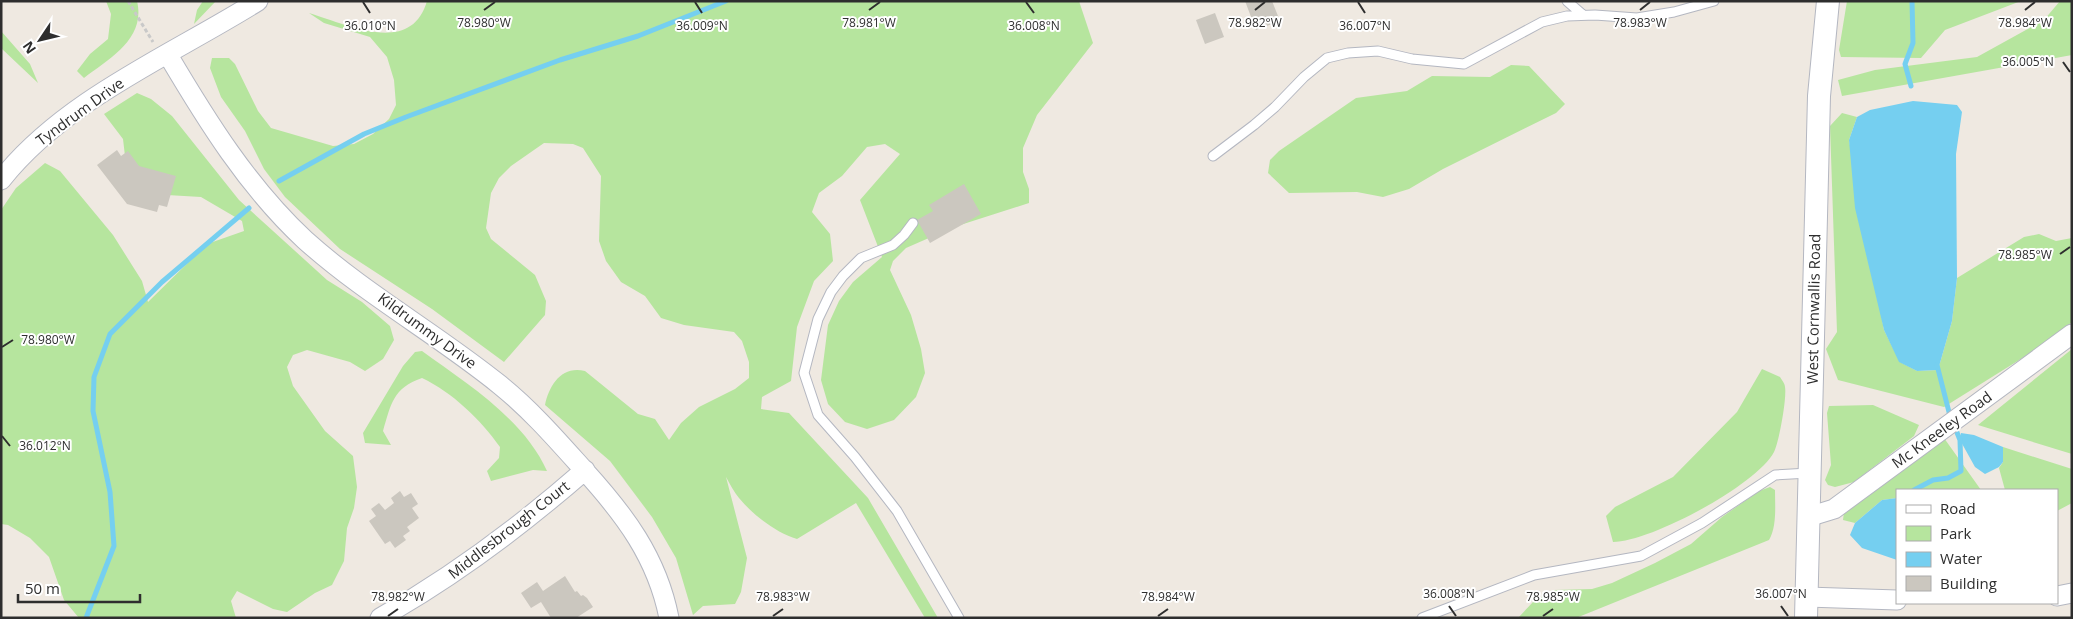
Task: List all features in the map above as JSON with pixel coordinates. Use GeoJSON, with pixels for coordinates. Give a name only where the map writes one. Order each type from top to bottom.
{"type":"FeatureCollection","features":[{"type":"Feature","properties":{"kind":"street","name":"Tyndrum Drive"},"geometry":{"type":"LineString","coordinates":[[1,180],[30,148],[50,130],[122,80],[258,1]]}},
{"type":"Feature","properties":{"kind":"street","name":"West Cornwallis Road"},"geometry":{"type":"LineString","coordinates":[[1806,607],[1819,96],[1828,1]]}},
{"type":"Feature","properties":{"kind":"street","name":"Kildrummy Drive"},"geometry":{"type":"LineString","coordinates":[[165,56],[225,147],[255,186],[286,221],[343,271],[502,387],[585,470],[624,516],[644,547],[655,572],[669,618]]}},
{"type":"Feature","properties":{"kind":"street","name":"Mc Kneeley Road"},"geometry":{"type":"LineString","coordinates":[[1808,517],[1834,509],[2072,334]]}},
{"type":"Feature","properties":{"kind":"street","name":"Middlesbrough Court"},"geometry":{"type":"LineString","coordinates":[[380,618],[465,566],[527,519],[585,470]]}},
{"type":"Feature","properties":{"kind":"street"},"geometry":{"type":"LineString","coordinates":[[2058,596],[2072,593]]}},
{"type":"Feature","properties":{"kind":"street"},"geometry":{"type":"LineString","coordinates":[[1806,607],[1896,600]]}},
{"type":"Feature","properties":{"kind":"lane"},"geometry":{"type":"LineString","coordinates":[[1567,1],[1583,15]]}},
{"type":"Feature","properties":{"kind":"lane"},"geometry":{"type":"LineString","coordinates":[[1213,156],[1275,107],[1327,58],[1348,53],[1378,51],[1412,59],[1464,64],[1542,22],[1567,16],[1583,15],[1637,18],[1674,12],[1714,1]]}},
{"type":"Feature","properties":{"kind":"lane"},"geometry":{"type":"LineString","coordinates":[[913,223],[904,235],[893,244],[861,258],[843,276],[831,292],[818,319],[804,372],[818,415],[855,457],[897,511],[959,618]]}},
{"type":"Feature","properties":{"kind":"lane"},"geometry":{"type":"LineString","coordinates":[[1422,618],[1534,575],[1641,556],[1702,522],[1775,475],[1810,473]]}},
{"type":"Feature","properties":{"kind":"path"},"geometry":{"type":"LineString","coordinates":[[128,1],[165,56]]}},
{"type":"Feature","properties":{"kind":"green space"},"geometry":{"type":"Polygon","coordinates":[[[106,1],[137,1],[138,14],[136,26],[131,37],[115,55],[84,78],[77,71],[90,54],[108,39],[111,14],[106,1]]]}},
{"type":"Feature","properties":{"kind":"green space"},"geometry":{"type":"Polygon","coordinates":[[[203,1],[216,1],[194,24],[197,10],[203,1]]]}},
{"type":"Feature","properties":{"kind":"green space"},"geometry":{"type":"Polygon","coordinates":[[[427,1],[1079,1],[1093,43],[1037,115],[1023,148],[1023,172],[1029,189],[1029,203],[954,227],[906,248],[893,261],[890,270],[911,315],[921,349],[925,373],[916,397],[894,420],[867,429],[845,422],[828,404],[821,380],[828,325],[839,301],[853,282],[882,257],[860,200],[900,154],[885,144],[867,147],[842,176],[819,193],[812,212],[830,234],[833,261],[814,281],[797,327],[791,381],[762,397],[761,409],[789,413],[868,498],[938,618],[925,618],[856,503],[797,539],[773,528],[751,511],[739,498],[726,477],[747,558],[741,592],[735,604],[703,606],[693,615],[676,558],[652,517],[610,461],[545,405],[550,390],[558,378],[570,371],[585,371],[638,414],[655,419],[669,440],[681,423],[699,407],[735,389],[749,378],[749,362],[742,341],[734,332],[684,325],[661,318],[645,296],[621,282],[606,261],[599,241],[601,176],[583,148],[573,144],[544,143],[511,166],[499,178],[491,193],[486,228],[491,239],[535,275],[546,301],[545,315],[504,362],[432,309],[340,249],[285,197],[264,169],[245,131],[221,97],[210,68],[212,58],[229,58],[235,64],[258,111],[271,128],[333,146],[354,144],[373,134],[389,119],[396,105],[394,80],[387,57],[370,37],[324,23],[309,13],[358,29],[392,32],[407,28],[419,18],[427,1]]]}},
{"type":"Feature","properties":{"kind":"green space"},"geometry":{"type":"Polygon","coordinates":[[[1847,1],[2021,1],[1945,30],[1921,58],[1841,57],[1839,50],[1847,1]]]}},
{"type":"Feature","properties":{"kind":"green space"},"geometry":{"type":"Polygon","coordinates":[[[2060,1],[2072,1],[2072,55],[1842,96],[1838,80],[1875,70],[1977,57],[2044,20],[2060,1]]]}},
{"type":"Feature","properties":{"kind":"green space"},"geometry":{"type":"Polygon","coordinates":[[[1,31],[30,64],[38,83],[1,48],[1,31]]]}},
{"type":"Feature","properties":{"kind":"green space"},"geometry":{"type":"Polygon","coordinates":[[[1511,65],[1529,66],[1565,104],[1556,113],[1443,169],[1409,189],[1383,197],[1357,192],[1289,193],[1268,173],[1270,160],[1279,151],[1356,98],[1407,91],[1432,76],[1490,77],[1511,65]]]}},
{"type":"Feature","properties":{"kind":"green space"},"geometry":{"type":"Polygon","coordinates":[[[137,93],[151,99],[172,116],[239,200],[327,280],[362,302],[390,326],[394,340],[383,359],[365,371],[350,362],[307,350],[293,355],[287,367],[293,386],[325,431],[353,456],[357,487],[354,508],[347,528],[344,561],[332,585],[315,593],[287,612],[273,609],[237,591],[231,601],[236,618],[79,618],[64,600],[49,557],[30,538],[8,525],[1,524],[1,210],[16,188],[45,163],[60,171],[113,235],[142,281],[148,302],[207,244],[244,231],[242,221],[201,197],[167,195],[125,156],[123,139],[104,114],[137,93]]]}},
{"type":"Feature","properties":{"kind":"green space"},"geometry":{"type":"Polygon","coordinates":[[[1842,113],[1857,117],[1849,140],[1884,330],[1900,362],[1917,371],[1938,370],[1952,321],[1957,278],[2024,237],[2039,234],[2056,241],[2072,238],[2072,322],[2043,345],[1944,407],[1838,380],[1826,349],[1837,332],[1830,126],[1842,113]]]}},
{"type":"Feature","properties":{"kind":"green space"},"geometry":{"type":"Polygon","coordinates":[[[2072,349],[2072,454],[1978,425],[2072,349]]]}},
{"type":"Feature","properties":{"kind":"green space"},"geometry":{"type":"Polygon","coordinates":[[[422,351],[475,389],[509,419],[537,452],[547,471],[533,470],[491,481],[487,471],[499,458],[500,447],[484,427],[455,399],[422,378],[412,382],[399,392],[391,405],[383,431],[391,445],[365,443],[363,433],[403,366],[415,352],[422,351]]]}},
{"type":"Feature","properties":{"kind":"green space"},"geometry":{"type":"Polygon","coordinates":[[[1762,369],[1780,377],[1785,393],[1776,447],[1764,465],[1747,480],[1725,495],[1676,522],[1651,533],[1613,542],[1606,516],[1615,507],[1673,477],[1737,412],[1762,369]]]}},
{"type":"Feature","properties":{"kind":"green space"},"geometry":{"type":"Polygon","coordinates":[[[1873,405],[1919,425],[1914,436],[1854,482],[1835,487],[1828,485],[1825,480],[1831,465],[1827,413],[1829,406],[1873,405]]]}},
{"type":"Feature","properties":{"kind":"green space"},"geometry":{"type":"Polygon","coordinates":[[[1944,438],[1980,489],[1896,489],[1896,498],[1882,500],[1855,523],[1843,520],[1844,512],[1944,438]]]}},
{"type":"Feature","properties":{"kind":"green space"},"geometry":{"type":"Polygon","coordinates":[[[2003,447],[2072,469],[2072,503],[2058,510],[2058,489],[2005,489],[1999,468],[2003,462],[2003,447]]]}},
{"type":"Feature","properties":{"kind":"green space"},"geometry":{"type":"Polygon","coordinates":[[[1770,487],[1775,490],[1775,509],[1772,535],[1769,540],[1576,618],[1518,618],[1533,602],[1554,590],[1592,589],[1612,583],[1655,563],[1691,544],[1722,517],[1759,491],[1770,487]]]}},
{"type":"Feature","properties":{"kind":"water"},"geometry":{"type":"Polygon","coordinates":[[[1913,101],[1957,105],[1962,112],[1956,154],[1957,278],[1952,321],[1938,370],[1917,371],[1899,362],[1884,330],[1855,208],[1849,140],[1857,117],[1870,110],[1913,101]]]}},
{"type":"Feature","properties":{"kind":"water"},"geometry":{"type":"Polygon","coordinates":[[[1961,433],[1974,435],[2003,447],[2003,462],[1999,467],[1985,474],[1975,467],[1960,440],[1961,433]]]}},
{"type":"Feature","properties":{"kind":"water"},"geometry":{"type":"Polygon","coordinates":[[[1896,498],[1896,560],[1862,548],[1850,535],[1855,523],[1882,500],[1896,498]]]}},
{"type":"Feature","properties":{"kind":"building"},"geometry":{"type":"Polygon","coordinates":[[[1245,1],[1272,1],[1280,21],[1256,30],[1245,1]]]}},
{"type":"Feature","properties":{"kind":"building"},"geometry":{"type":"Polygon","coordinates":[[[1215,13],[1224,37],[1205,44],[1196,20],[1215,13]]]}},
{"type":"Feature","properties":{"kind":"building"},"geometry":{"type":"Polygon","coordinates":[[[117,150],[121,156],[128,151],[139,166],[176,176],[167,207],[159,205],[157,212],[127,204],[97,165],[117,150]]]}},
{"type":"Feature","properties":{"kind":"building"},"geometry":{"type":"Polygon","coordinates":[[[964,184],[981,214],[930,243],[917,220],[933,211],[929,205],[964,184]]]}},
{"type":"Feature","properties":{"kind":"building"},"geometry":{"type":"Polygon","coordinates":[[[400,491],[404,497],[411,493],[418,504],[412,508],[419,518],[407,527],[410,531],[403,536],[406,540],[395,548],[390,541],[385,544],[369,521],[376,516],[371,509],[379,503],[385,510],[394,503],[391,498],[400,491]]]}},
{"type":"Feature","properties":{"kind":"building"},"geometry":{"type":"Polygon","coordinates":[[[565,576],[575,592],[577,591],[581,596],[583,595],[587,598],[593,607],[576,618],[551,618],[541,602],[531,608],[521,593],[537,582],[543,591],[565,576]]]}},
{"type":"Feature","properties":{"kind":"waterway"},"geometry":{"type":"LineString","coordinates":[[279,181],[364,134],[406,117],[560,60],[638,36],[726,1]]}},
{"type":"Feature","properties":{"kind":"waterway"},"geometry":{"type":"LineString","coordinates":[[1911,86],[1905,64],[1913,43],[1912,1]]}},
{"type":"Feature","properties":{"kind":"waterway"},"geometry":{"type":"LineString","coordinates":[[86,618],[114,546],[110,492],[93,411],[94,377],[110,334],[162,282],[249,208]]}},
{"type":"Feature","properties":{"kind":"waterway"},"geometry":{"type":"LineString","coordinates":[[1937,365],[1950,416]]}},
{"type":"Feature","properties":{"kind":"waterway"},"geometry":{"type":"LineString","coordinates":[[1916,489],[1933,480],[1948,478],[1961,471],[1960,440],[1956,430]]}}]}
